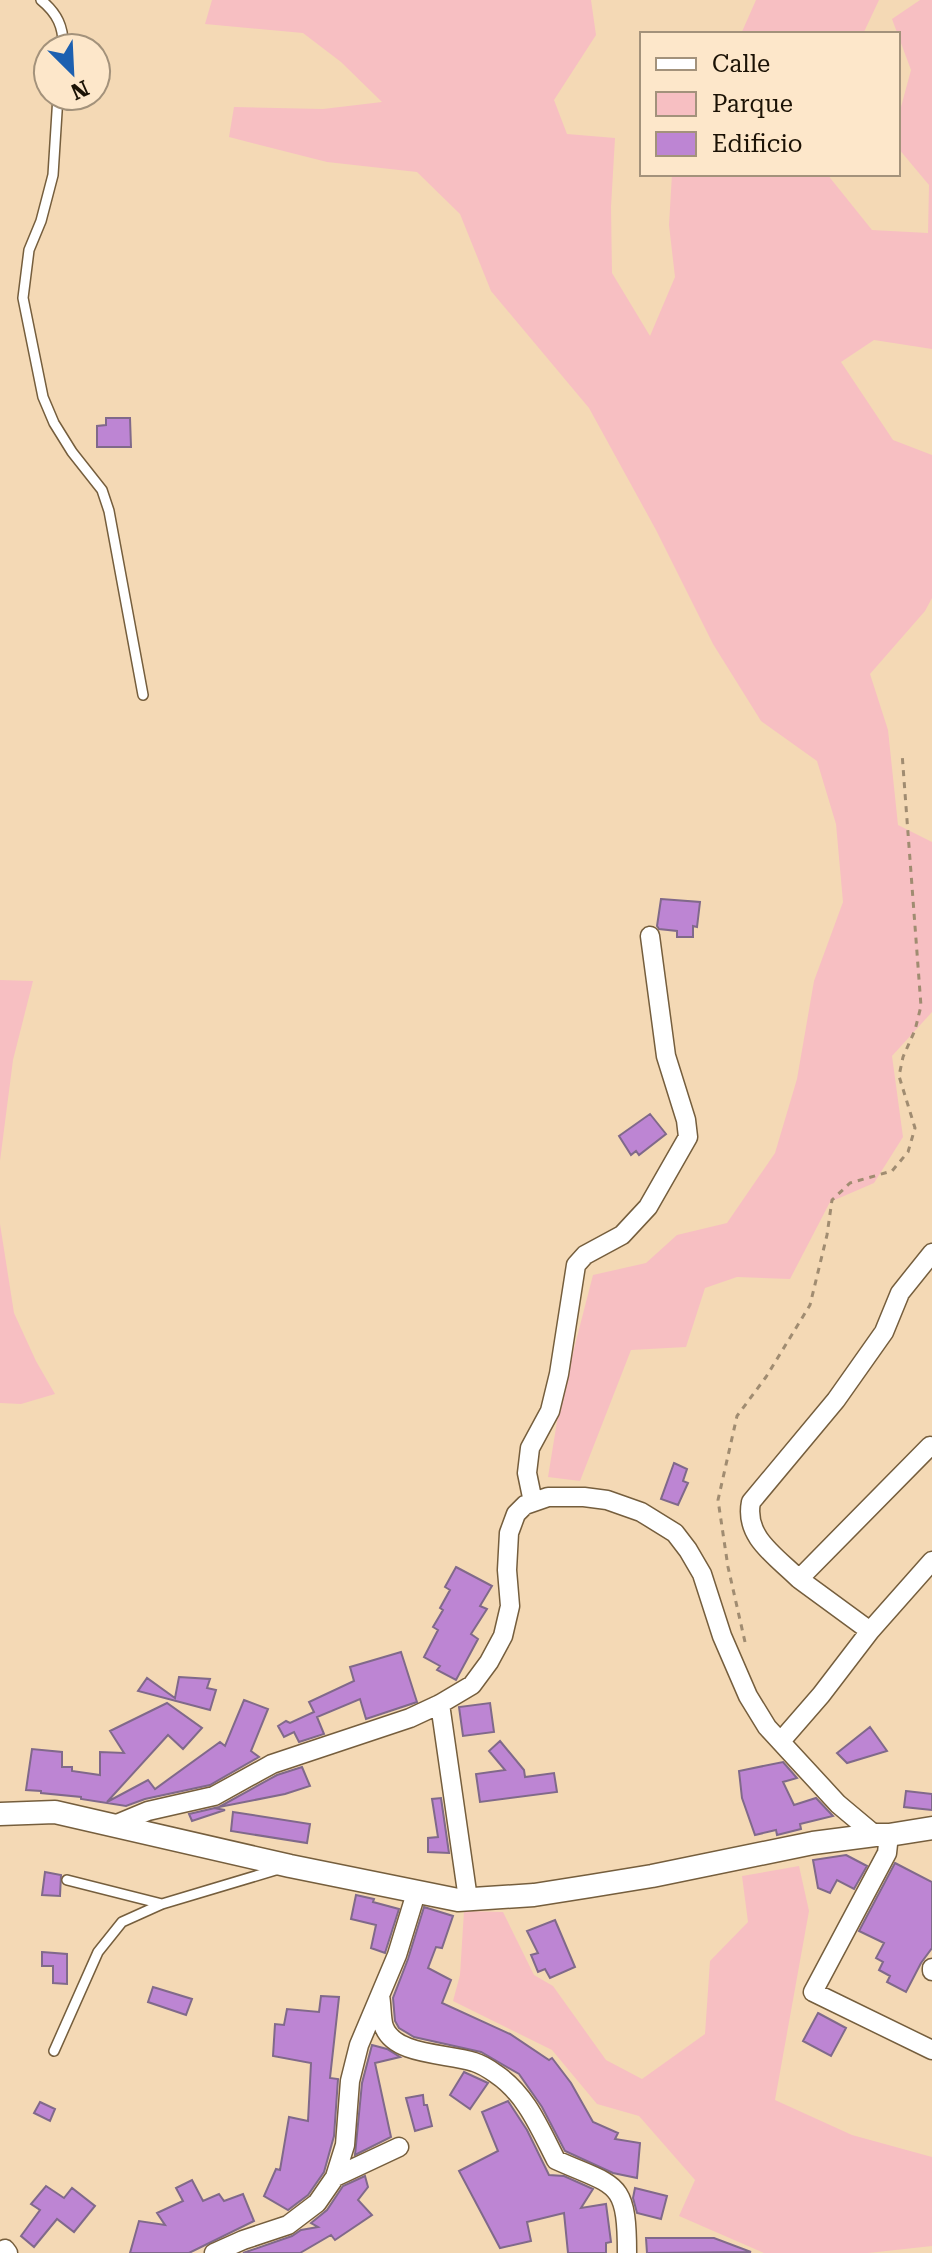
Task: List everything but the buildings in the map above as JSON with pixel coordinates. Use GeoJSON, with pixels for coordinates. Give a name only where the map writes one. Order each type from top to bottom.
{"type":"FeatureCollection","features":[{"type":"Feature","properties":{"kind":"street"},"geometry":{"type":"LineString","coordinates":[[533,1502],[527,1473],[530,1448],[550,1411],[576,1265],[585,1255],[622,1235],[648,1207],[688,1137],[686,1120],[666,1056],[650,936]]}},
{"type":"Feature","properties":{"kind":"street"},"geometry":{"type":"LineString","coordinates":[[870,1631],[799,1579],[764,1545],[753,1531],[749,1516],[751,1502],[836,1400],[884,1332],[900,1293],[932,1253]]}},
{"type":"Feature","properties":{"kind":"street"},"geometry":{"type":"LineString","coordinates":[[799,1579],[930,1446]]}},
{"type":"Feature","properties":{"kind":"street"},"geometry":{"type":"LineString","coordinates":[[112,1826],[148,1811],[214,1796],[272,1764],[410,1718],[472,1685],[503,1636],[510,1606],[507,1570],[509,1533],[516,1514],[525,1505],[548,1497],[607,1500],[641,1512],[675,1533],[702,1574],[722,1636],[748,1696],[767,1727],[838,1804],[882,1835],[887,1853],[813,1992],[932,2050]]}},
{"type":"Feature","properties":{"kind":"street"},"geometry":{"type":"LineString","coordinates":[[781,1741],[870,1631],[932,1561]]}},
{"type":"Feature","properties":{"kind":"street"},"geometry":{"type":"LineString","coordinates":[[440,1704],[468,1899]]}},
{"type":"Feature","properties":{"kind":"street"},"geometry":{"type":"LineString","coordinates":[[0,1814],[55,1812],[290,1866],[458,1900],[534,1895],[813,1843],[932,1828]]}},
{"type":"Feature","properties":{"kind":"street"},"geometry":{"type":"LineString","coordinates":[[214,2253],[288,2225],[317,2203],[335,2177],[345,2145],[350,2081],[356,2057],[397,1955],[416,1893]]}},
{"type":"Feature","properties":{"kind":"street"},"geometry":{"type":"LineString","coordinates":[[380,1993],[384,2028],[398,2044],[476,2062],[494,2073],[514,2088],[556,2160],[611,2184],[624,2201],[627,2253]]}},
{"type":"Feature","properties":{"kind":"street"},"geometry":{"type":"LineString","coordinates":[[335,2177],[399,2147]]}},
{"type":"Feature","properties":{"kind":"lane"},"geometry":{"type":"LineString","coordinates":[[41,0],[57,16],[62,32]]}},
{"type":"Feature","properties":{"kind":"lane"},"geometry":{"type":"LineString","coordinates":[[57,112],[53,175],[41,221],[29,250],[23,298],[43,397],[72,452],[102,490],[109,511],[143,695]]}},
{"type":"Feature","properties":{"kind":"lane"},"geometry":{"type":"LineString","coordinates":[[54,2051],[98,1952],[122,1922],[162,1904],[290,1866]]}},
{"type":"Feature","properties":{"kind":"lane"},"geometry":{"type":"LineString","coordinates":[[67,1880],[162,1904]]}},
{"type":"Feature","properties":{"kind":"path"},"geometry":{"type":"LineString","coordinates":[[746,1647],[728,1567],[718,1500],[737,1416],[766,1377],[810,1305],[832,1200],[850,1183],[892,1171],[908,1152],[915,1128],[899,1076],[921,1006],[902,753]]}},
{"type":"Feature","properties":{"kind":"green space"},"geometry":{"type":"Polygon","coordinates":[[[212,0],[591,0],[596,35],[554,100],[567,134],[615,138],[611,207],[612,273],[650,336],[675,277],[669,225],[672,176],[829,176],[872,230],[928,233],[929,185],[900,150],[900,111],[911,70],[900,32],[897,32],[892,19],[920,0],[932,0],[932,349],[874,340],[841,362],[893,440],[932,455],[932,598],[925,611],[870,674],[888,730],[898,825],[932,842],[932,1012],[892,1056],[903,1137],[874,1183],[830,1202],[790,1279],[737,1277],[705,1288],[686,1347],[631,1350],[580,1481],[548,1477],[560,1403],[593,1275],[646,1263],[677,1235],[727,1223],[775,1153],[797,1079],[814,981],[843,902],[836,824],[817,761],[761,721],[713,644],[656,530],[589,408],[491,291],[460,214],[417,172],[327,162],[229,137],[234,107],[323,109],[382,102],[341,62],[303,33],[205,24],[212,0]]]}},
{"type":"Feature","properties":{"kind":"green space"},"geometry":{"type":"Polygon","coordinates":[[[756,0],[879,0],[864,32],[742,32],[756,0]]]}},
{"type":"Feature","properties":{"kind":"green space"},"geometry":{"type":"Polygon","coordinates":[[[0,980],[33,981],[13,1060],[0,1161],[0,980]]]}},
{"type":"Feature","properties":{"kind":"green space"},"geometry":{"type":"Polygon","coordinates":[[[0,1224],[14,1313],[55,1394],[21,1404],[0,1403],[0,1224]]]}},
{"type":"Feature","properties":{"kind":"green space"},"geometry":{"type":"Polygon","coordinates":[[[799,1866],[809,1911],[775,2100],[852,2135],[932,2157],[932,2246],[868,2253],[764,2253],[679,2216],[695,2180],[639,2116],[597,2104],[552,2050],[453,2001],[460,1975],[464,1911],[503,1912],[534,1975],[553,1986],[606,2060],[642,2079],[705,2034],[710,1961],[748,1922],[742,1876],[799,1866]]]}}]}
